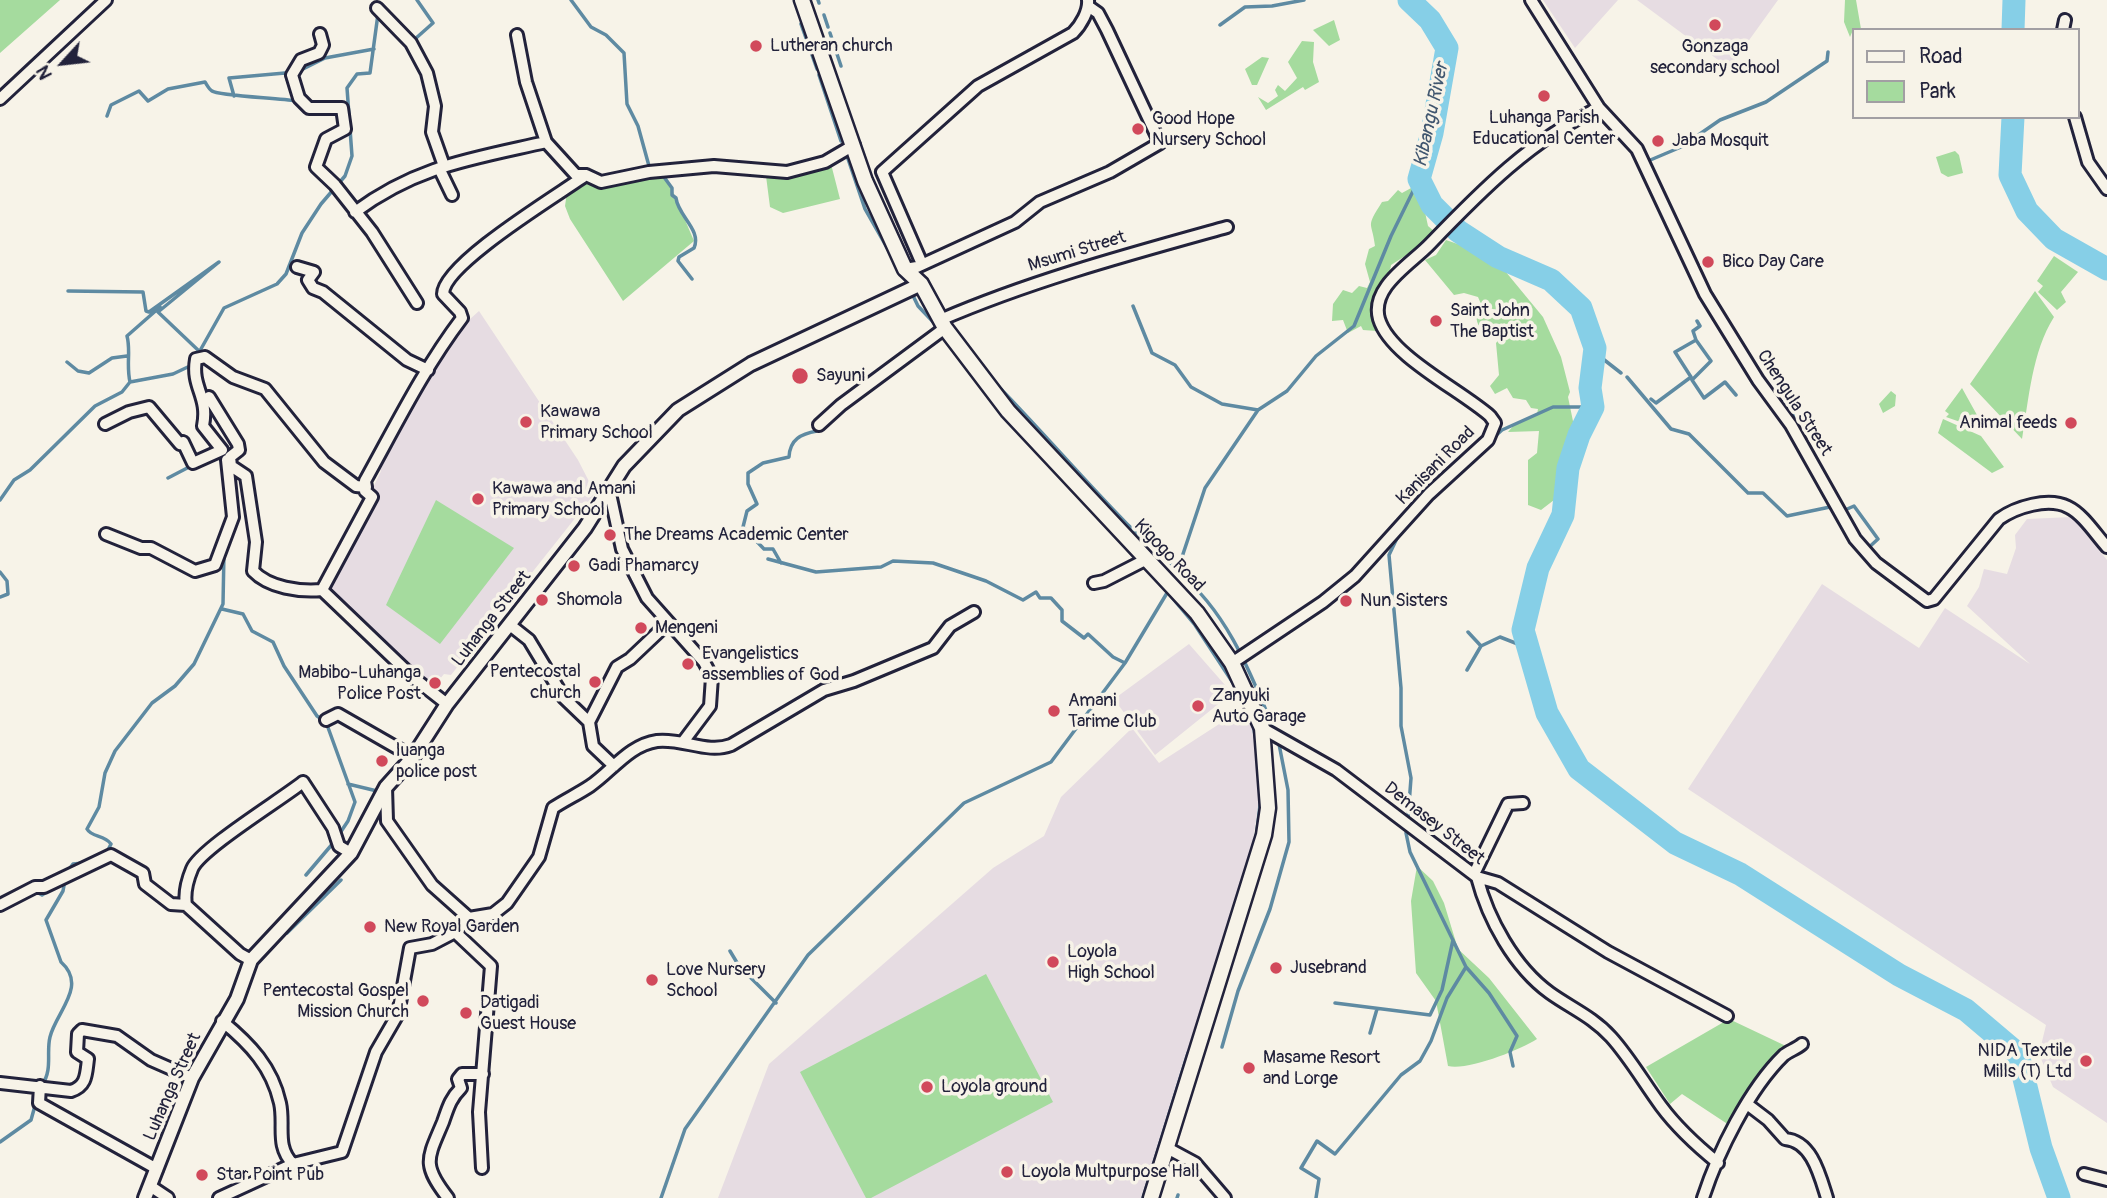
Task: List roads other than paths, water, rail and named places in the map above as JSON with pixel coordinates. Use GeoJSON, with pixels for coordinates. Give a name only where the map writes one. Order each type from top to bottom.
{"type":"FeatureCollection","features":[{"type":"Feature","properties":{"kind":"main road","name":"Kigogo Road"},"geometry":{"type":"LineString","coordinates":[[802,0],[865,181],[905,269],[921,284],[943,324],[1008,411],[1197,613],[1232,663],[1262,728],[1268,808],[1264,835],[1151,1198]]}},
{"type":"Feature","properties":{"kind":"street"},"geometry":{"type":"LineString","coordinates":[[0,99],[106,0]]}},
{"type":"Feature","properties":{"kind":"street","name":"Chengula Street"},"geometry":{"type":"LineString","coordinates":[[1531,0],[1599,108],[1637,149],[1712,306],[1758,380],[1791,425],[1855,539],[1876,563],[1927,601],[1934,600],[1999,519],[2010,511],[2042,503],[2071,508],[2107,547]]}},
{"type":"Feature","properties":{"kind":"street"},"geometry":{"type":"LineString","coordinates":[[865,181],[882,172],[978,86],[1073,33],[1088,3],[1098,13],[1160,143],[1110,172],[1048,198],[1015,222],[905,269]]}},
{"type":"Feature","properties":{"kind":"street"},"geometry":{"type":"LineString","coordinates":[[377,8],[411,43],[427,73],[435,106],[432,132],[452,195]]}},
{"type":"Feature","properties":{"kind":"street"},"geometry":{"type":"LineString","coordinates":[[320,34],[323,45],[319,53],[298,62],[292,75],[299,98],[309,108],[342,108],[345,129],[326,139],[316,167],[335,185],[393,261],[417,303]]}},
{"type":"Feature","properties":{"kind":"street"},"geometry":{"type":"LineString","coordinates":[[517,35],[526,82],[546,142],[576,175],[586,175],[601,182],[649,172],[715,166],[787,172],[825,162],[854,145]]}},
{"type":"Feature","properties":{"kind":"street","name":"Kanisani Road"},"geometry":{"type":"LineString","coordinates":[[1232,663],[1323,602],[1355,576],[1429,494],[1480,449],[1494,431],[1495,424],[1490,416],[1392,344],[1379,320],[1378,307],[1385,288],[1458,213],[1549,136],[1599,108]]}},
{"type":"Feature","properties":{"kind":"street"},"geometry":{"type":"LineString","coordinates":[[2076,119],[2088,162],[2107,189]]}},
{"type":"Feature","properties":{"kind":"street"},"geometry":{"type":"LineString","coordinates":[[355,212],[401,180],[502,150],[546,142]]}},
{"type":"Feature","properties":{"kind":"street"},"geometry":{"type":"LineString","coordinates":[[882,172],[922,264]]}},
{"type":"Feature","properties":{"kind":"street"},"geometry":{"type":"LineString","coordinates":[[322,590],[372,497],[365,491],[365,481],[394,424],[428,370],[429,363],[463,318],[443,294],[447,281],[498,233],[586,175]]}},
{"type":"Feature","properties":{"kind":"street","name":"Msumi Street"},"geometry":{"type":"LineString","coordinates":[[819,425],[943,324],[972,305],[1046,279],[1227,227]]}},
{"type":"Feature","properties":{"kind":"street"},"geometry":{"type":"LineString","coordinates":[[297,267],[314,272],[308,280],[313,288],[323,292],[407,360],[428,370]]}},
{"type":"Feature","properties":{"kind":"street","name":"Luhanga Street"},"geometry":{"type":"LineString","coordinates":[[148,1192],[192,1078],[222,1021],[237,999],[251,960],[351,853],[386,788],[413,757],[447,704],[586,528],[608,489],[649,438],[678,410],[751,364],[921,284]]}},
{"type":"Feature","properties":{"kind":"street"},"geometry":{"type":"LineString","coordinates":[[105,424],[129,412],[149,407],[180,444],[183,442],[193,463],[222,450],[202,426],[206,409],[197,388],[194,368],[196,359],[201,356],[233,377],[265,389],[324,462],[356,486],[366,487]]}},
{"type":"Feature","properties":{"kind":"street"},"geometry":{"type":"LineString","coordinates":[[205,393],[239,450]]}},
{"type":"Feature","properties":{"kind":"street"},"geometry":{"type":"LineString","coordinates":[[106,534],[141,548],[151,548],[195,571],[215,565],[233,517],[228,457],[239,450]]}},
{"type":"Feature","properties":{"kind":"street"},"geometry":{"type":"LineString","coordinates":[[239,450],[230,459],[232,468],[244,472],[248,483],[246,492],[256,542],[253,571],[268,582],[296,590],[322,590],[415,679],[447,704]]}},
{"type":"Feature","properties":{"kind":"street"},"geometry":{"type":"LineString","coordinates":[[608,489],[622,549],[647,598],[667,624],[704,662],[713,686],[710,706],[683,742]]}},
{"type":"Feature","properties":{"kind":"street"},"geometry":{"type":"LineString","coordinates":[[1094,583],[1104,581],[1145,560]]}},
{"type":"Feature","properties":{"kind":"street"},"geometry":{"type":"LineString","coordinates":[[219,1198],[293,1164],[342,1152],[376,1052],[398,1014],[410,948],[432,944],[455,932],[469,918],[493,914],[508,903],[539,857],[553,808],[592,785],[646,743],[683,742],[717,750],[740,741],[824,690],[854,681],[933,648],[950,626],[974,612]]}},
{"type":"Feature","properties":{"kind":"street"},"geometry":{"type":"LineString","coordinates":[[614,766],[593,746],[589,722],[617,667],[630,659],[667,624]]}},
{"type":"Feature","properties":{"kind":"street"},"geometry":{"type":"LineString","coordinates":[[510,625],[529,640],[564,698],[589,722]]}},
{"type":"Feature","properties":{"kind":"street"},"geometry":{"type":"LineString","coordinates":[[326,720],[338,714],[413,757]]}},
{"type":"Feature","properties":{"kind":"street","name":"Demasey Street"},"geometry":{"type":"LineString","coordinates":[[1262,728],[1336,770],[1475,875],[1482,897],[1507,944],[1524,968],[1548,991],[1586,1014],[1611,1037],[1678,1126],[1718,1163]]}},
{"type":"Feature","properties":{"kind":"street"},"geometry":{"type":"LineString","coordinates":[[186,905],[184,891],[192,867],[221,841],[303,782],[333,828],[339,846],[351,853]]}},
{"type":"Feature","properties":{"kind":"street"},"geometry":{"type":"LineString","coordinates":[[386,788],[387,821],[432,885],[469,918]]}},
{"type":"Feature","properties":{"kind":"street"},"geometry":{"type":"LineString","coordinates":[[1523,803],[1507,804],[1475,875],[1498,883],[1608,952],[1727,1016]]}},
{"type":"Feature","properties":{"kind":"street"},"geometry":{"type":"LineString","coordinates":[[0,905],[34,887],[44,887],[111,855],[143,873],[145,884],[171,904],[186,905],[240,954],[251,960]]}},
{"type":"Feature","properties":{"kind":"street"},"geometry":{"type":"LineString","coordinates":[[455,932],[491,967],[479,1129],[482,1168]]}},
{"type":"Feature","properties":{"kind":"street"},"geometry":{"type":"LineString","coordinates":[[222,1021],[253,1048],[270,1073],[282,1116],[280,1139],[293,1164]]}},
{"type":"Feature","properties":{"kind":"street"},"geometry":{"type":"LineString","coordinates":[[0,1083],[71,1091],[80,1088],[85,1080],[88,1059],[77,1052],[78,1034],[82,1030],[117,1036],[163,1066],[192,1078]]}},
{"type":"Feature","properties":{"kind":"street"},"geometry":{"type":"LineString","coordinates":[[1703,1198],[1747,1104],[1770,1070],[1787,1052],[1802,1044]]}},
{"type":"Feature","properties":{"kind":"street"},"geometry":{"type":"LineString","coordinates":[[448,1198],[435,1182],[429,1149],[449,1100],[461,1088],[458,1079],[462,1074],[483,1074]]}},
{"type":"Feature","properties":{"kind":"street"},"geometry":{"type":"LineString","coordinates":[[40,1086],[39,1103],[50,1111],[90,1129],[157,1169]]}},
{"type":"Feature","properties":{"kind":"street"},"geometry":{"type":"LineString","coordinates":[[1747,1104],[1768,1120],[1784,1139],[1794,1140],[1807,1151],[1827,1198]]}},
{"type":"Feature","properties":{"kind":"street"},"geometry":{"type":"LineString","coordinates":[[1168,1149],[1195,1163],[1225,1198]]}},
{"type":"Feature","properties":{"kind":"street"},"geometry":{"type":"LineString","coordinates":[[2084,1174],[2107,1180]]}},
{"type":"Feature","properties":{"kind":"street"},"geometry":{"type":"LineString","coordinates":[[148,1192],[168,1198]]}},
{"type":"Feature","properties":{"kind":"waterway"},"geometry":{"type":"LineString","coordinates":[[415,39],[433,23],[417,0]]}},
{"type":"Feature","properties":{"kind":"waterway"},"geometry":{"type":"LineString","coordinates":[[571,0],[591,27],[606,35],[624,53],[627,104],[638,126],[649,166]]}},
{"type":"Feature","properties":{"kind":"waterway"},"geometry":{"type":"LineString","coordinates":[[1220,25],[1245,7],[1272,6],[1304,0]]}},
{"type":"Feature","properties":{"kind":"waterway","name":"Kibangu River"},"geometry":{"type":"LineString","coordinates":[[1409,0],[1430,20],[1447,48],[1432,133],[1419,179],[1432,205],[1458,231],[1498,257],[1551,280],[1581,308],[1595,348],[1590,388],[1593,407],[1579,435],[1568,468],[1563,515],[1538,568],[1523,630],[1547,713],[1579,769],[1675,843],[1740,874],[1899,975],[1966,1010],[2018,1054],[2041,1148],[2059,1198]]}},
{"type":"Feature","properties":{"kind":"waterway"},"geometry":{"type":"LineString","coordinates":[[1537,0],[1563,43]]}},
{"type":"Feature","properties":{"kind":"waterway"},"geometry":{"type":"LineString","coordinates":[[2013,28],[2014,0]]}},
{"type":"Feature","properties":{"kind":"waterway"},"geometry":{"type":"LineString","coordinates":[[197,356],[224,308],[277,284],[286,274],[302,233],[321,204],[345,176],[352,156],[347,88],[357,74],[370,73],[378,14]]}},
{"type":"Feature","properties":{"kind":"waterway"},"geometry":{"type":"LineString","coordinates":[[824,15],[828,27]]}},
{"type":"Feature","properties":{"kind":"waterway"},"geometry":{"type":"LineString","coordinates":[[801,24],[817,69]]}},
{"type":"Feature","properties":{"kind":"waterway"},"geometry":{"type":"LineString","coordinates":[[830,33],[841,66]]}},
{"type":"Feature","properties":{"kind":"waterway"},"geometry":{"type":"LineString","coordinates":[[299,71],[325,58],[374,49]]}},
{"type":"Feature","properties":{"kind":"waterway"},"geometry":{"type":"LineString","coordinates":[[1649,164],[1648,161],[1681,147],[1720,120],[1766,102],[1827,61],[1828,52]]}},
{"type":"Feature","properties":{"kind":"waterway"},"geometry":{"type":"LineString","coordinates":[[234,96],[229,78],[285,73],[292,93]]}},
{"type":"Feature","properties":{"kind":"waterway"},"geometry":{"type":"LineString","coordinates":[[819,75],[841,141]]}},
{"type":"Feature","properties":{"kind":"waterway"},"geometry":{"type":"LineString","coordinates":[[107,116],[111,105],[139,91],[148,101],[168,89],[205,82],[217,93],[296,101]]}},
{"type":"Feature","properties":{"kind":"waterway"},"geometry":{"type":"LineString","coordinates":[[2013,119],[2010,175],[2027,211],[2054,239],[2107,269]]}},
{"type":"Feature","properties":{"kind":"waterway"},"geometry":{"type":"LineString","coordinates":[[846,153],[865,209],[890,253]]}},
{"type":"Feature","properties":{"kind":"waterway"},"geometry":{"type":"LineString","coordinates":[[661,173],[672,188],[672,195],[695,235],[694,248],[679,257],[678,261],[692,279]]}},
{"type":"Feature","properties":{"kind":"waterway"},"geometry":{"type":"LineString","coordinates":[[1178,569],[1205,488],[1258,410],[1287,391],[1316,356],[1354,326],[1391,236],[1419,179]]}},
{"type":"Feature","properties":{"kind":"waterway"},"geometry":{"type":"LineString","coordinates":[[893,209],[916,263]]}},
{"type":"Feature","properties":{"kind":"waterway"},"geometry":{"type":"LineString","coordinates":[[68,291],[143,292],[146,311],[149,312],[219,262],[158,312],[199,351]]}},
{"type":"Feature","properties":{"kind":"waterway"},"geometry":{"type":"LineString","coordinates":[[903,275],[918,306],[937,326]]}},
{"type":"Feature","properties":{"kind":"waterway"},"geometry":{"type":"LineString","coordinates":[[1133,306],[1152,353],[1175,365],[1191,387],[1222,404],[1258,410]]}},
{"type":"Feature","properties":{"kind":"waterway"},"geometry":{"type":"LineString","coordinates":[[130,382],[127,336],[160,307]]}},
{"type":"Feature","properties":{"kind":"waterway"},"geometry":{"type":"LineString","coordinates":[[1696,340],[1693,331],[1700,326],[1697,321]]}},
{"type":"Feature","properties":{"kind":"waterway"},"geometry":{"type":"LineString","coordinates":[[1651,399],[1656,403],[1691,377],[1675,352],[1696,340],[1711,361],[1692,380],[1704,398],[1725,382],[1736,395]]}},
{"type":"Feature","properties":{"kind":"waterway"},"geometry":{"type":"LineString","coordinates":[[1595,348],[1598,355],[1621,373]]}},
{"type":"Feature","properties":{"kind":"waterway"},"geometry":{"type":"LineString","coordinates":[[67,362],[78,371],[89,373],[112,358],[127,356]]}},
{"type":"Feature","properties":{"kind":"waterway"},"geometry":{"type":"LineString","coordinates":[[0,500],[14,480],[30,470],[95,406],[122,392],[130,382],[173,374],[192,365]]}},
{"type":"Feature","properties":{"kind":"waterway"},"geometry":{"type":"LineString","coordinates":[[1627,377],[1671,429],[1689,434],[1748,493],[1763,493],[1787,516],[1830,507],[1836,515]]}},
{"type":"Feature","properties":{"kind":"waterway"},"geometry":{"type":"LineString","coordinates":[[995,383],[1127,524],[1169,561],[1210,605],[1247,666],[1275,732]]}},
{"type":"Feature","properties":{"kind":"waterway"},"geometry":{"type":"LineString","coordinates":[[1775,396],[1791,409],[1796,425]]}},
{"type":"Feature","properties":{"kind":"waterway"},"geometry":{"type":"LineString","coordinates":[[1492,439],[1502,430],[1553,407],[1593,407]]}},
{"type":"Feature","properties":{"kind":"waterway"},"geometry":{"type":"LineString","coordinates":[[781,563],[773,549],[764,549],[743,527],[747,511],[757,504],[748,484],[748,473],[763,463],[789,457],[797,438],[817,431]]}},
{"type":"Feature","properties":{"kind":"waterway"},"geometry":{"type":"LineString","coordinates":[[168,478],[191,466]]}},
{"type":"Feature","properties":{"kind":"waterway"},"geometry":{"type":"LineString","coordinates":[[1841,505],[1845,510],[1854,506],[1878,539],[1866,550]]}},
{"type":"Feature","properties":{"kind":"waterway"},"geometry":{"type":"LineString","coordinates":[[1399,534],[1389,555],[1401,688],[1401,726],[1411,778],[1408,818]]}},
{"type":"Feature","properties":{"kind":"waterway"},"geometry":{"type":"LineString","coordinates":[[106,854],[111,844],[87,829],[99,807],[105,773],[115,751],[152,703],[175,686],[194,664],[223,604],[224,552]]}},
{"type":"Feature","properties":{"kind":"waterway"},"geometry":{"type":"LineString","coordinates":[[768,559],[816,572],[881,567],[893,561],[933,563],[986,581],[1023,600],[1036,592],[1040,598],[1051,598],[1062,610],[1062,621],[1084,638],[1088,634],[1113,657],[1125,663]]}},
{"type":"Feature","properties":{"kind":"waterway"},"geometry":{"type":"LineString","coordinates":[[0,572],[7,581],[8,594],[0,597]]}},
{"type":"Feature","properties":{"kind":"waterway"},"geometry":{"type":"LineString","coordinates":[[1159,582],[1195,625],[1235,686]]}},
{"type":"Feature","properties":{"kind":"waterway"},"geometry":{"type":"LineString","coordinates":[[661,1198],[685,1129],[808,955],[964,803],[1051,762],[1125,663],[1167,593]]}},
{"type":"Feature","properties":{"kind":"waterway"},"geometry":{"type":"LineString","coordinates":[[222,609],[243,614],[252,631],[273,642],[284,666],[317,716],[326,722],[355,802],[348,821],[338,836]]}},
{"type":"Feature","properties":{"kind":"waterway"},"geometry":{"type":"LineString","coordinates":[[1468,632],[1481,646]]}},
{"type":"Feature","properties":{"kind":"waterway"},"geometry":{"type":"LineString","coordinates":[[1467,670],[1481,646],[1500,637],[1528,648]]}},
{"type":"Feature","properties":{"kind":"waterway"},"geometry":{"type":"LineString","coordinates":[[1253,724],[1256,741]]}},
{"type":"Feature","properties":{"kind":"waterway"},"geometry":{"type":"LineString","coordinates":[[1222,1047],[1238,991],[1270,909],[1289,842],[1288,790],[1278,739]]}},
{"type":"Feature","properties":{"kind":"waterway"},"geometry":{"type":"LineString","coordinates":[[348,784],[377,791]]}},
{"type":"Feature","properties":{"kind":"waterway"},"geometry":{"type":"LineString","coordinates":[[1256,838],[1261,797]]}},
{"type":"Feature","properties":{"kind":"waterway"},"geometry":{"type":"LineString","coordinates":[[1406,833],[1410,852],[1466,967],[1489,993],[1517,1036],[1510,1052],[1513,1066]]}},
{"type":"Feature","properties":{"kind":"waterway"},"geometry":{"type":"LineString","coordinates":[[306,875],[334,842]]}},
{"type":"Feature","properties":{"kind":"waterway"},"geometry":{"type":"LineString","coordinates":[[67,872],[73,864],[83,863]]}},
{"type":"Feature","properties":{"kind":"waterway"},"geometry":{"type":"LineString","coordinates":[[42,1085],[47,1073],[50,1037],[71,990],[69,971],[61,962],[46,920],[63,891],[65,880]]}},
{"type":"Feature","properties":{"kind":"waterway"},"geometry":{"type":"LineString","coordinates":[[287,933],[341,880]]}},
{"type":"Feature","properties":{"kind":"waterway"},"geometry":{"type":"LineString","coordinates":[[35,891],[42,895],[54,887]]}},
{"type":"Feature","properties":{"kind":"waterway"},"geometry":{"type":"LineString","coordinates":[[1335,1003],[1430,1015],[1442,990],[1453,940]]}},
{"type":"Feature","properties":{"kind":"waterway"},"geometry":{"type":"LineString","coordinates":[[730,951],[739,966],[776,1003]]}},
{"type":"Feature","properties":{"kind":"waterway"},"geometry":{"type":"LineString","coordinates":[[1316,1198],[1319,1179],[1301,1168],[1317,1141],[1335,1154],[1401,1075],[1420,1061],[1431,1041],[1447,998],[1466,967]]}},
{"type":"Feature","properties":{"kind":"waterway"},"geometry":{"type":"LineString","coordinates":[[1370,1033],[1377,1009]]}},
{"type":"Feature","properties":{"kind":"waterway"},"geometry":{"type":"LineString","coordinates":[[1143,1198],[1188,1053]]}},
{"type":"Feature","properties":{"kind":"waterway"},"geometry":{"type":"LineString","coordinates":[[0,1142],[31,1120],[36,1102]]}},
{"type":"Feature","properties":{"kind":"place","name":"Gonzaga secondary school"},"geometry":{"type":"Point","coordinates":[1715,25]}},
{"type":"Feature","properties":{"kind":"place","name":"Lutheran church"},"geometry":{"type":"Point","coordinates":[756,46]}},
{"type":"Feature","properties":{"kind":"place","name":"Luhanga Parish Educational Center"},"geometry":{"type":"Point","coordinates":[1544,96]}},
{"type":"Feature","properties":{"kind":"place","name":"Good Hope Nursery School"},"geometry":{"type":"Point","coordinates":[1138,129]}},
{"type":"Feature","properties":{"kind":"place","name":"Jaba Mosquit"},"geometry":{"type":"Point","coordinates":[1658,141]}},
{"type":"Feature","properties":{"kind":"place","name":"Bico Day Care"},"geometry":{"type":"Point","coordinates":[1708,262]}},
{"type":"Feature","properties":{"kind":"place","name":"Saint John The Baptist"},"geometry":{"type":"Point","coordinates":[1436,321]}},
{"type":"Feature","properties":{"kind":"place","name":"Sayuni"},"geometry":{"type":"Point","coordinates":[800,376]}},
{"type":"Feature","properties":{"kind":"place","name":"Kawawa Primary School"},"geometry":{"type":"Point","coordinates":[526,422]}},
{"type":"Feature","properties":{"kind":"place","name":"Animal feeds"},"geometry":{"type":"Point","coordinates":[2071,423]}},
{"type":"Feature","properties":{"kind":"place","name":"Kawawa and Amani Primary School"},"geometry":{"type":"Point","coordinates":[478,499]}},
{"type":"Feature","properties":{"kind":"place","name":"The Dreams Academic Center"},"geometry":{"type":"Point","coordinates":[610,535]}},
{"type":"Feature","properties":{"kind":"place","name":"Gadi Phamarcy"},"geometry":{"type":"Point","coordinates":[574,566]}},
{"type":"Feature","properties":{"kind":"place","name":"Shomola"},"geometry":{"type":"Point","coordinates":[542,600]}},
{"type":"Feature","properties":{"kind":"place","name":"Nun Sisters"},"geometry":{"type":"Point","coordinates":[1346,601]}},
{"type":"Feature","properties":{"kind":"place","name":"Mengeni"},"geometry":{"type":"Point","coordinates":[641,628]}},
{"type":"Feature","properties":{"kind":"place","name":"Evangelistics assemblies of God"},"geometry":{"type":"Point","coordinates":[688,664]}},
{"type":"Feature","properties":{"kind":"place","name":"Pentecostal church"},"geometry":{"type":"Point","coordinates":[595,682]}},
{"type":"Feature","properties":{"kind":"place","name":"Mabibo-Luhanga Police Post"},"geometry":{"type":"Point","coordinates":[435,683]}},
{"type":"Feature","properties":{"kind":"place","name":"Zanyuki Auto Garage"},"geometry":{"type":"Point","coordinates":[1198,706]}},
{"type":"Feature","properties":{"kind":"place","name":"Amani Tarime Club"},"geometry":{"type":"Point","coordinates":[1054,711]}},
{"type":"Feature","properties":{"kind":"place","name":"luanga police post"},"geometry":{"type":"Point","coordinates":[382,761]}},
{"type":"Feature","properties":{"kind":"place","name":"New Royal Garden"},"geometry":{"type":"Point","coordinates":[370,927]}},
{"type":"Feature","properties":{"kind":"place","name":"Loyola High School"},"geometry":{"type":"Point","coordinates":[1053,962]}},
{"type":"Feature","properties":{"kind":"place","name":"Jusebrand"},"geometry":{"type":"Point","coordinates":[1276,968]}},
{"type":"Feature","properties":{"kind":"place","name":"Love Nursery School"},"geometry":{"type":"Point","coordinates":[652,980]}},
{"type":"Feature","properties":{"kind":"place","name":"Pentecostal Gospel Mission Church"},"geometry":{"type":"Point","coordinates":[423,1001]}},
{"type":"Feature","properties":{"kind":"place","name":"Datigadi Guest House"},"geometry":{"type":"Point","coordinates":[466,1013]}},
{"type":"Feature","properties":{"kind":"place","name":"NIDA Textile Mills (T) Ltd"},"geometry":{"type":"Point","coordinates":[2086,1061]}},
{"type":"Feature","properties":{"kind":"place","name":"Masame Resort and Lorge"},"geometry":{"type":"Point","coordinates":[1249,1068]}},
{"type":"Feature","properties":{"kind":"place","name":"Loyola ground"},"geometry":{"type":"Point","coordinates":[927,1087]}},
{"type":"Feature","properties":{"kind":"place","name":"Loyola Multpurpose Hall"},"geometry":{"type":"Point","coordinates":[1007,1172]}},
{"type":"Feature","properties":{"kind":"place","name":"Star Point Pub"},"geometry":{"type":"Point","coordinates":[202,1175]}}]}
